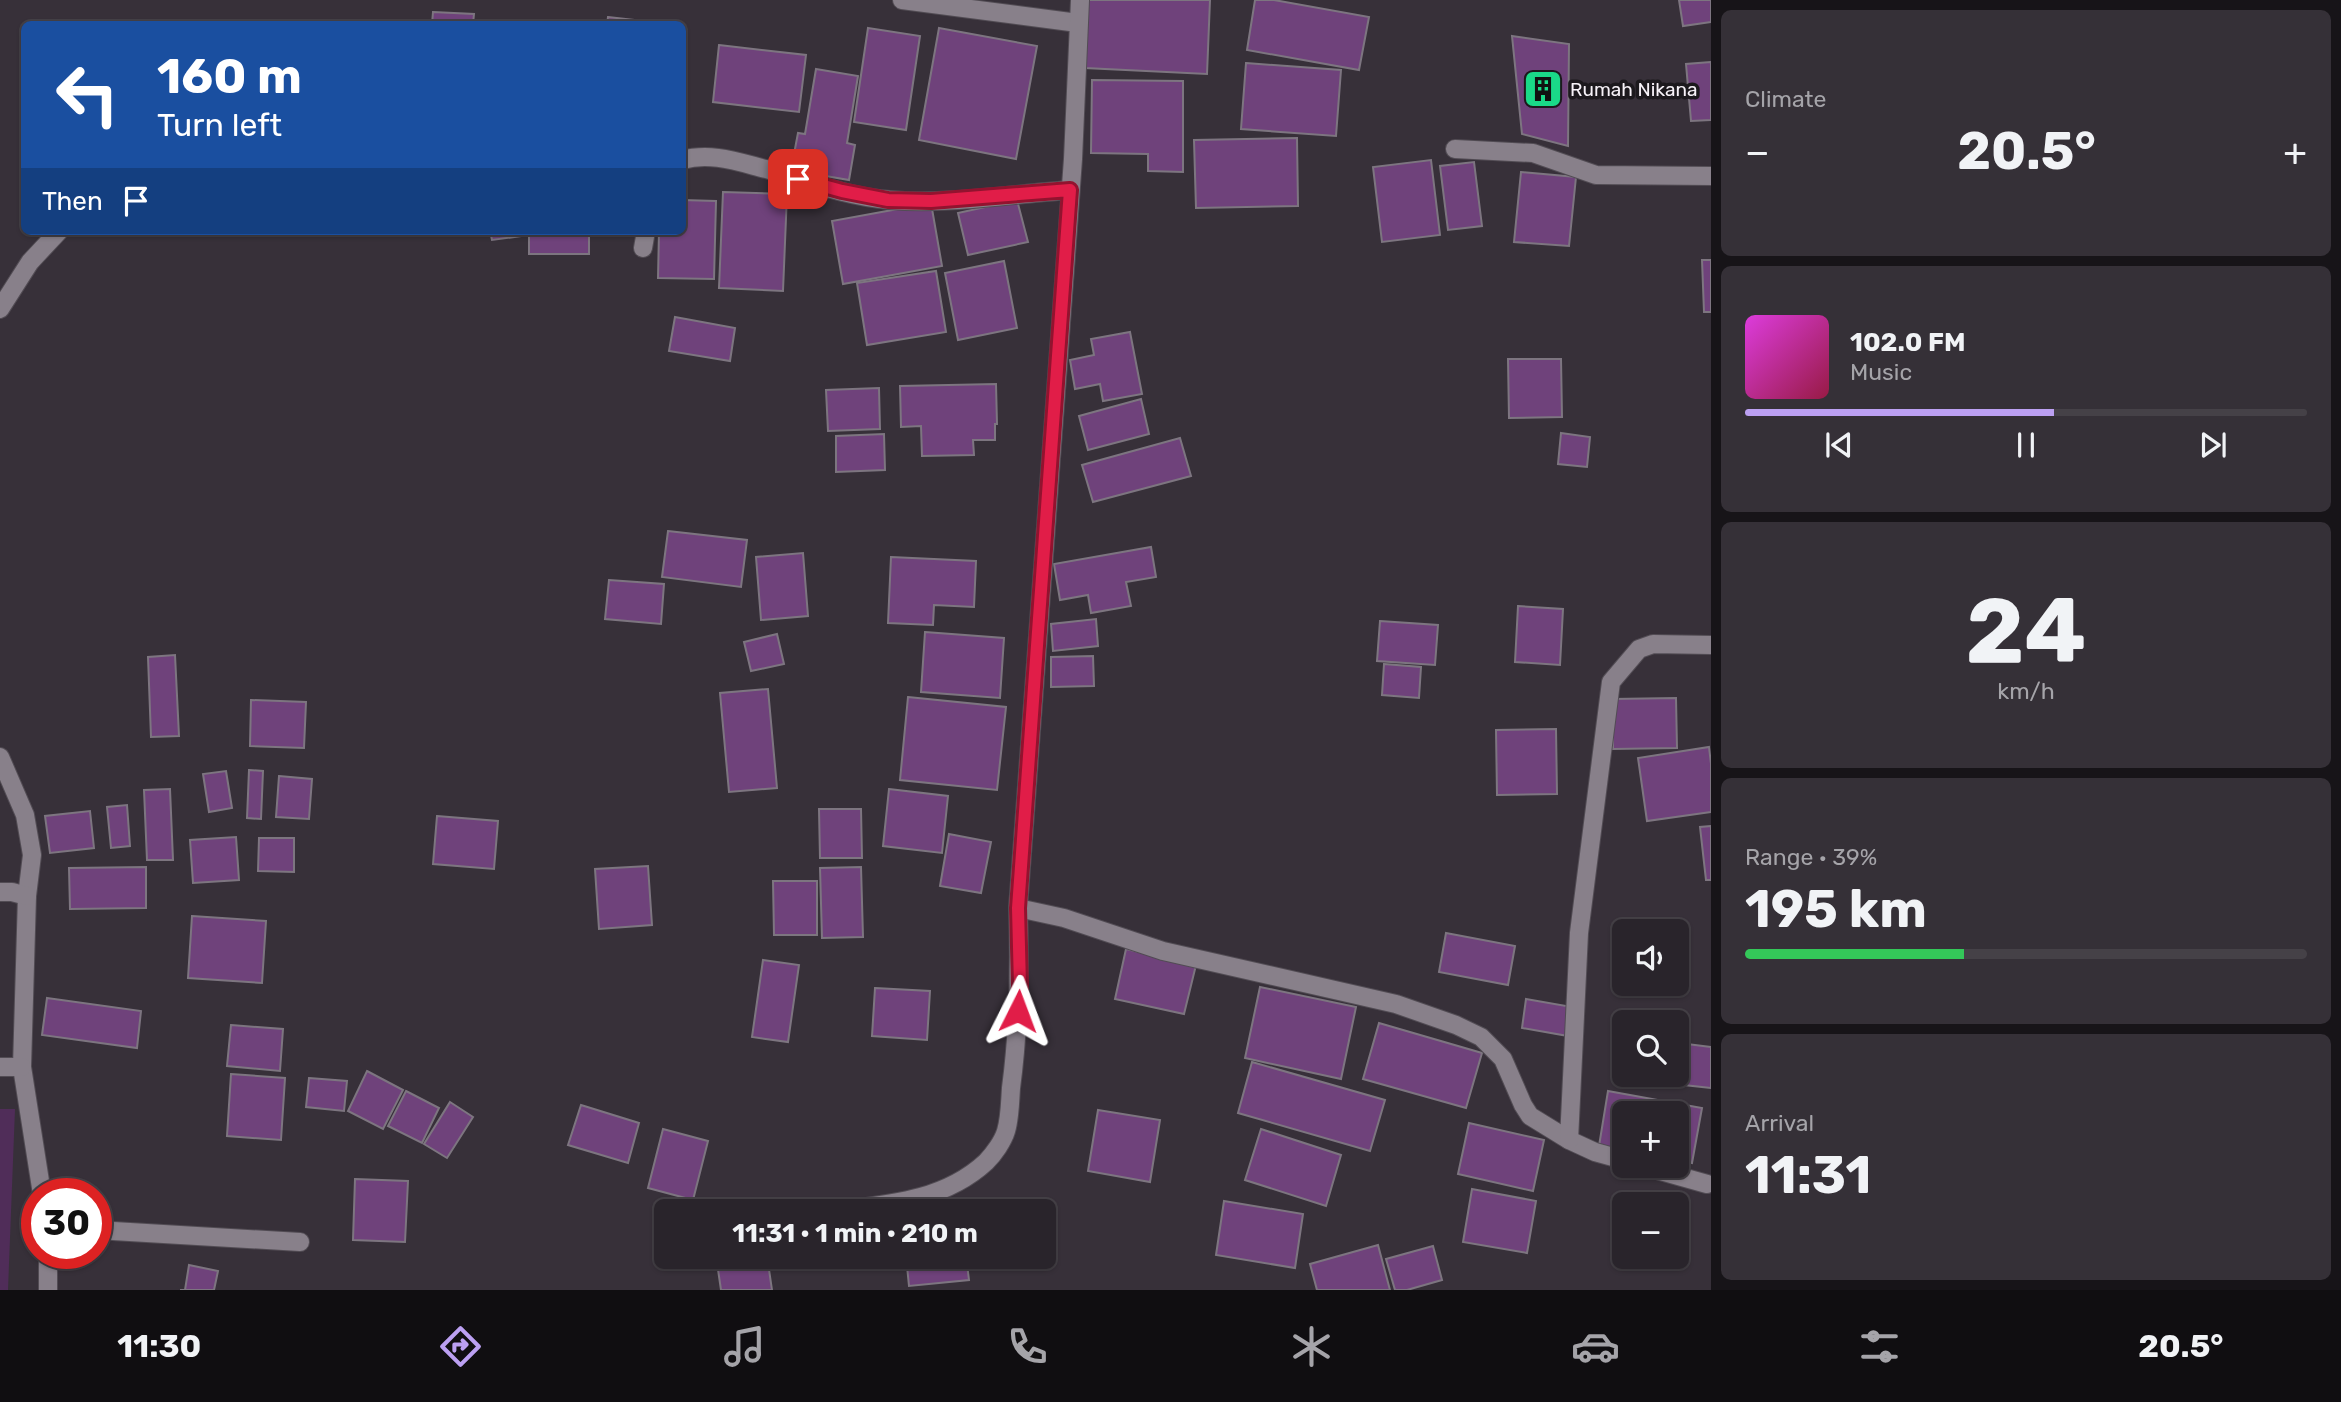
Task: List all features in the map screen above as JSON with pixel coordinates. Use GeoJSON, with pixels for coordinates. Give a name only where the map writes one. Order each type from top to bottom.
{"type":"FeatureCollection","features":[{"type":"Feature","properties":{"kind":"street"},"geometry":{"type":"LineString","coordinates":[[902,0],[1078,23]]}},
{"type":"Feature","properties":{"kind":"street"},"geometry":{"type":"LineString","coordinates":[[914,1199],[932,1194],[963,1178],[985,1162],[1006,1131],[1015,1060],[1020,986],[1018,908],[1070,190],[1080,0]]}},
{"type":"Feature","properties":{"kind":"street"},"geometry":{"type":"LineString","coordinates":[[1455,149],[1532,153],[1596,175],[1711,176]]}},
{"type":"Feature","properties":{"kind":"street"},"geometry":{"type":"LineString","coordinates":[[686,159],[694,156],[719,157],[842,191],[888,200],[931,201],[1070,190]]}},
{"type":"Feature","properties":{"kind":"street"},"geometry":{"type":"LineString","coordinates":[[0,309],[30,262],[55,235]]}},
{"type":"Feature","properties":{"kind":"street"},"geometry":{"type":"LineString","coordinates":[[1569,1140],[1579,933],[1611,682],[1639,649],[1653,644],[1711,645]]}},
{"type":"Feature","properties":{"kind":"street"},"geometry":{"type":"LineString","coordinates":[[0,757],[25,815],[32,855],[27,896],[22,1067],[39,1178]]}},
{"type":"Feature","properties":{"kind":"street"},"geometry":{"type":"LineString","coordinates":[[0,892],[27,896]]}},
{"type":"Feature","properties":{"kind":"street"},"geometry":{"type":"LineString","coordinates":[[1018,908],[1063,918],[1163,951],[1396,1004],[1456,1025],[1481,1037],[1503,1059],[1530,1116],[1569,1140],[1612,1157]]}},
{"type":"Feature","properties":{"kind":"street"},"geometry":{"type":"LineString","coordinates":[[0,1067],[22,1067]]}},
{"type":"Feature","properties":{"kind":"street"},"geometry":{"type":"LineString","coordinates":[[1686,1178],[1707,1184]]}},
{"type":"Feature","properties":{"kind":"street"},"geometry":{"type":"LineString","coordinates":[[112,1231],[300,1242]]}},
{"type":"Feature","properties":{"kind":"street"},"geometry":{"type":"LineString","coordinates":[[47,1269],[48,1290]]}},
{"type":"Feature","properties":{"kind":"shaded area"},"geometry":{"type":"Polygon","coordinates":[[[0,1109],[15,1109],[8,1290],[0,1290],[0,1109]]]}},
{"type":"Feature","properties":{"kind":"building"},"geometry":{"type":"Polygon","coordinates":[[[1088,0],[1210,0],[1207,74],[1085,68],[1088,0]]]}},
{"type":"Feature","properties":{"kind":"building"},"geometry":{"type":"Polygon","coordinates":[[[1255,0],[1274,0],[1369,17],[1359,70],[1247,50],[1255,0]]]}},
{"type":"Feature","properties":{"kind":"building"},"geometry":{"type":"Polygon","coordinates":[[[1679,0],[1711,0],[1711,22],[1683,26],[1679,0]]]}},
{"type":"Feature","properties":{"kind":"building"},"geometry":{"type":"Polygon","coordinates":[[[433,12],[474,14],[473,21],[432,21],[433,12]]]}},
{"type":"Feature","properties":{"kind":"building"},"geometry":{"type":"Polygon","coordinates":[[[608,17],[643,21],[607,21],[608,17]]]}},
{"type":"Feature","properties":{"kind":"building"},"geometry":{"type":"Polygon","coordinates":[[[868,28],[920,36],[906,130],[854,122],[868,28]]]}},
{"type":"Feature","properties":{"kind":"building"},"geometry":{"type":"Polygon","coordinates":[[[939,28],[1037,46],[1016,159],[919,140],[939,28]]]}},
{"type":"Feature","properties":{"kind":"building","name":"Rumah Nikana"},"geometry":{"type":"Polygon","coordinates":[[[1512,36],[1569,44],[1568,146],[1522,134],[1512,36]]]}},
{"type":"Feature","properties":{"kind":"building"},"geometry":{"type":"Polygon","coordinates":[[[719,45],[806,55],[799,112],[713,102],[719,45]]]}},
{"type":"Feature","properties":{"kind":"building"},"geometry":{"type":"Polygon","coordinates":[[[1711,62],[1711,120],[1691,121],[1686,64],[1711,62]]]}},
{"type":"Feature","properties":{"kind":"building"},"geometry":{"type":"Polygon","coordinates":[[[1246,63],[1341,70],[1336,136],[1241,129],[1246,63]]]}},
{"type":"Feature","properties":{"kind":"building"},"geometry":{"type":"Polygon","coordinates":[[[816,69],[858,76],[847,143],[855,145],[849,180],[791,170],[798,133],[805,134],[816,69]]]}},
{"type":"Feature","properties":{"kind":"building"},"geometry":{"type":"Polygon","coordinates":[[[1092,80],[1183,81],[1183,172],[1148,171],[1148,154],[1091,153],[1092,80]]]}},
{"type":"Feature","properties":{"kind":"building"},"geometry":{"type":"Polygon","coordinates":[[[1297,138],[1298,206],[1196,208],[1194,140],[1297,138]]]}},
{"type":"Feature","properties":{"kind":"building"},"geometry":{"type":"Polygon","coordinates":[[[1431,160],[1440,235],[1382,242],[1373,167],[1431,160]]]}},
{"type":"Feature","properties":{"kind":"building"},"geometry":{"type":"Polygon","coordinates":[[[1474,162],[1482,226],[1448,230],[1440,166],[1474,162]]]}},
{"type":"Feature","properties":{"kind":"building"},"geometry":{"type":"Polygon","coordinates":[[[1521,172],[1576,177],[1569,246],[1514,242],[1521,172]]]}},
{"type":"Feature","properties":{"kind":"building"},"geometry":{"type":"Polygon","coordinates":[[[723,192],[787,194],[783,291],[719,288],[723,192]]]}},
{"type":"Feature","properties":{"kind":"building"},"geometry":{"type":"Polygon","coordinates":[[[686,200],[716,201],[714,279],[658,278],[659,235],[686,235],[686,200]]]}},
{"type":"Feature","properties":{"kind":"building"},"geometry":{"type":"Polygon","coordinates":[[[1017,200],[1028,242],[968,255],[958,213],[1017,200]]]}},
{"type":"Feature","properties":{"kind":"building"},"geometry":{"type":"Polygon","coordinates":[[[931,203],[942,266],[843,284],[832,221],[931,203]]]}},
{"type":"Feature","properties":{"kind":"building"},"geometry":{"type":"Polygon","coordinates":[[[491,235],[522,236],[492,240],[491,235]]]}},
{"type":"Feature","properties":{"kind":"building"},"geometry":{"type":"Polygon","coordinates":[[[529,235],[589,235],[589,254],[529,254],[529,235]]]}},
{"type":"Feature","properties":{"kind":"building"},"geometry":{"type":"Polygon","coordinates":[[[1702,260],[1711,260],[1711,312],[1704,312],[1702,260]]]}},
{"type":"Feature","properties":{"kind":"building"},"geometry":{"type":"Polygon","coordinates":[[[1004,261],[1017,328],[958,340],[945,273],[1004,261]]]}},
{"type":"Feature","properties":{"kind":"building"},"geometry":{"type":"Polygon","coordinates":[[[936,271],[946,332],[867,345],[857,283],[936,271]]]}},
{"type":"Feature","properties":{"kind":"building"},"geometry":{"type":"Polygon","coordinates":[[[675,317],[735,328],[730,361],[669,351],[675,317]]]}},
{"type":"Feature","properties":{"kind":"building"},"geometry":{"type":"Polygon","coordinates":[[[1130,332],[1142,394],[1103,401],[1100,384],[1075,389],[1070,360],[1094,355],[1091,339],[1130,332]]]}},
{"type":"Feature","properties":{"kind":"building"},"geometry":{"type":"Polygon","coordinates":[[[1508,359],[1561,359],[1562,417],[1509,418],[1508,359]]]}},
{"type":"Feature","properties":{"kind":"building"},"geometry":{"type":"Polygon","coordinates":[[[996,384],[995,440],[973,440],[974,455],[922,456],[921,426],[901,427],[900,386],[996,384]]]}},
{"type":"Feature","properties":{"kind":"building"},"geometry":{"type":"Polygon","coordinates":[[[879,388],[880,429],[828,431],[826,390],[879,388]]]}},
{"type":"Feature","properties":{"kind":"building"},"geometry":{"type":"Polygon","coordinates":[[[1141,399],[1149,434],[1088,450],[1079,416],[1141,399]]]}},
{"type":"Feature","properties":{"kind":"building"},"geometry":{"type":"Polygon","coordinates":[[[1561,433],[1590,437],[1587,467],[1558,464],[1561,433]]]}},
{"type":"Feature","properties":{"kind":"building"},"geometry":{"type":"Polygon","coordinates":[[[884,434],[885,470],[836,472],[836,436],[884,434]]]}},
{"type":"Feature","properties":{"kind":"building"},"geometry":{"type":"Polygon","coordinates":[[[1180,438],[1191,476],[1093,502],[1082,465],[1180,438]]]}},
{"type":"Feature","properties":{"kind":"building"},"geometry":{"type":"Polygon","coordinates":[[[668,531],[747,540],[741,587],[662,577],[668,531]]]}},
{"type":"Feature","properties":{"kind":"building"},"geometry":{"type":"Polygon","coordinates":[[[1151,547],[1156,577],[1126,582],[1131,606],[1091,613],[1088,595],[1060,600],[1054,564],[1151,547]]]}},
{"type":"Feature","properties":{"kind":"building"},"geometry":{"type":"Polygon","coordinates":[[[803,553],[808,616],[761,620],[756,557],[803,553]]]}},
{"type":"Feature","properties":{"kind":"building"},"geometry":{"type":"Polygon","coordinates":[[[891,557],[976,561],[974,607],[934,605],[933,625],[888,623],[891,557]]]}},
{"type":"Feature","properties":{"kind":"building"},"geometry":{"type":"Polygon","coordinates":[[[609,580],[664,584],[661,624],[605,619],[609,580]]]}},
{"type":"Feature","properties":{"kind":"building"},"geometry":{"type":"Polygon","coordinates":[[[1518,606],[1563,609],[1560,665],[1515,662],[1518,606]]]}},
{"type":"Feature","properties":{"kind":"building"},"geometry":{"type":"Polygon","coordinates":[[[1096,619],[1098,646],[1053,651],[1051,624],[1096,619]]]}},
{"type":"Feature","properties":{"kind":"building"},"geometry":{"type":"Polygon","coordinates":[[[1380,621],[1438,625],[1435,665],[1377,661],[1380,621]]]}},
{"type":"Feature","properties":{"kind":"building"},"geometry":{"type":"Polygon","coordinates":[[[925,632],[1004,638],[1000,698],[921,692],[925,632]]]}},
{"type":"Feature","properties":{"kind":"building"},"geometry":{"type":"Polygon","coordinates":[[[777,634],[784,664],[751,671],[744,642],[777,634]]]}},
{"type":"Feature","properties":{"kind":"building"},"geometry":{"type":"Polygon","coordinates":[[[175,655],[179,736],[151,737],[148,657],[175,655]]]}},
{"type":"Feature","properties":{"kind":"building"},"geometry":{"type":"Polygon","coordinates":[[[1093,656],[1094,686],[1051,687],[1051,657],[1093,656]]]}},
{"type":"Feature","properties":{"kind":"building"},"geometry":{"type":"Polygon","coordinates":[[[1384,664],[1421,667],[1419,698],[1382,695],[1384,664]]]}},
{"type":"Feature","properties":{"kind":"building"},"geometry":{"type":"Polygon","coordinates":[[[768,689],[777,788],[729,792],[720,693],[768,689]]]}},
{"type":"Feature","properties":{"kind":"building"},"geometry":{"type":"Polygon","coordinates":[[[908,697],[1006,707],[997,790],[900,780],[908,697]]]}},
{"type":"Feature","properties":{"kind":"building"},"geometry":{"type":"Polygon","coordinates":[[[1676,698],[1677,748],[1613,749],[1612,699],[1676,698]]]}},
{"type":"Feature","properties":{"kind":"building"},"geometry":{"type":"Polygon","coordinates":[[[251,700],[306,702],[304,748],[250,746],[251,700]]]}},
{"type":"Feature","properties":{"kind":"building"},"geometry":{"type":"Polygon","coordinates":[[[1556,729],[1557,794],[1497,795],[1496,730],[1556,729]]]}},
{"type":"Feature","properties":{"kind":"building"},"geometry":{"type":"Polygon","coordinates":[[[1709,747],[1711,812],[1647,821],[1638,758],[1709,747]]]}},
{"type":"Feature","properties":{"kind":"building"},"geometry":{"type":"Polygon","coordinates":[[[249,770],[263,771],[261,819],[247,818],[249,770]]]}},
{"type":"Feature","properties":{"kind":"building"},"geometry":{"type":"Polygon","coordinates":[[[226,771],[232,808],[209,812],[203,774],[226,771]]]}},
{"type":"Feature","properties":{"kind":"building"},"geometry":{"type":"Polygon","coordinates":[[[279,776],[312,779],[309,819],[276,817],[279,776]]]}},
{"type":"Feature","properties":{"kind":"building"},"geometry":{"type":"Polygon","coordinates":[[[170,789],[173,860],[147,860],[144,790],[170,789]]]}},
{"type":"Feature","properties":{"kind":"building"},"geometry":{"type":"Polygon","coordinates":[[[889,789],[948,796],[942,853],[883,846],[889,789]]]}},
{"type":"Feature","properties":{"kind":"building"},"geometry":{"type":"Polygon","coordinates":[[[127,805],[130,846],[111,848],[107,807],[127,805]]]}},
{"type":"Feature","properties":{"kind":"building"},"geometry":{"type":"Polygon","coordinates":[[[819,809],[861,809],[862,858],[820,858],[819,809]]]}},
{"type":"Feature","properties":{"kind":"building"},"geometry":{"type":"Polygon","coordinates":[[[90,811],[94,848],[50,853],[45,816],[90,811]]]}},
{"type":"Feature","properties":{"kind":"building"},"geometry":{"type":"Polygon","coordinates":[[[437,816],[498,821],[494,869],[433,864],[437,816]]]}},
{"type":"Feature","properties":{"kind":"building"},"geometry":{"type":"Polygon","coordinates":[[[1711,826],[1711,880],[1706,880],[1700,827],[1711,826]]]}},
{"type":"Feature","properties":{"kind":"building"},"geometry":{"type":"Polygon","coordinates":[[[949,834],[991,842],[981,893],[940,886],[949,834]]]}},
{"type":"Feature","properties":{"kind":"building"},"geometry":{"type":"Polygon","coordinates":[[[236,837],[239,880],[193,883],[190,840],[236,837]]]}},
{"type":"Feature","properties":{"kind":"building"},"geometry":{"type":"Polygon","coordinates":[[[259,838],[294,838],[294,872],[258,871],[259,838]]]}},
{"type":"Feature","properties":{"kind":"building"},"geometry":{"type":"Polygon","coordinates":[[[648,866],[652,925],[599,929],[595,869],[648,866]]]}},
{"type":"Feature","properties":{"kind":"building"},"geometry":{"type":"Polygon","coordinates":[[[146,867],[146,908],[70,909],[69,868],[146,867]]]}},
{"type":"Feature","properties":{"kind":"building"},"geometry":{"type":"Polygon","coordinates":[[[861,867],[863,937],[822,938],[820,868],[861,867]]]}},
{"type":"Feature","properties":{"kind":"building"},"geometry":{"type":"Polygon","coordinates":[[[773,881],[817,881],[817,935],[774,935],[773,881]]]}},
{"type":"Feature","properties":{"kind":"building"},"geometry":{"type":"Polygon","coordinates":[[[192,916],[266,921],[262,983],[188,978],[192,916]]]}},
{"type":"Feature","properties":{"kind":"building"},"geometry":{"type":"Polygon","coordinates":[[[1446,933],[1515,946],[1508,985],[1439,972],[1446,933]]]}},
{"type":"Feature","properties":{"kind":"building"},"geometry":{"type":"Polygon","coordinates":[[[1126,949],[1196,965],[1184,1014],[1115,999],[1126,949]]]}},
{"type":"Feature","properties":{"kind":"building"},"geometry":{"type":"Polygon","coordinates":[[[763,960],[799,965],[788,1042],[752,1037],[763,960]]]}},
{"type":"Feature","properties":{"kind":"building"},"geometry":{"type":"Polygon","coordinates":[[[1260,987],[1356,1007],[1341,1079],[1245,1058],[1260,987]]]}},
{"type":"Feature","properties":{"kind":"building"},"geometry":{"type":"Polygon","coordinates":[[[875,988],[930,991],[927,1040],[872,1036],[875,988]]]}},
{"type":"Feature","properties":{"kind":"building"},"geometry":{"type":"Polygon","coordinates":[[[47,998],[141,1011],[137,1048],[42,1035],[47,998]]]}},
{"type":"Feature","properties":{"kind":"building"},"geometry":{"type":"Polygon","coordinates":[[[1526,999],[1572,1007],[1568,1036],[1522,1028],[1526,999]]]}},
{"type":"Feature","properties":{"kind":"building"},"geometry":{"type":"Polygon","coordinates":[[[1379,1023],[1482,1053],[1466,1108],[1363,1079],[1379,1023]]]}},
{"type":"Feature","properties":{"kind":"building"},"geometry":{"type":"Polygon","coordinates":[[[231,1025],[283,1029],[280,1071],[227,1066],[231,1025]]]}},
{"type":"Feature","properties":{"kind":"building"},"geometry":{"type":"Polygon","coordinates":[[[1689,1044],[1711,1047],[1711,1088],[1689,1086],[1689,1044]]]}},
{"type":"Feature","properties":{"kind":"building"},"geometry":{"type":"Polygon","coordinates":[[[1252,1062],[1385,1100],[1370,1151],[1238,1113],[1252,1062]]]}},
{"type":"Feature","properties":{"kind":"building"},"geometry":{"type":"Polygon","coordinates":[[[367,1071],[403,1090],[383,1129],[348,1111],[367,1071]]]}},
{"type":"Feature","properties":{"kind":"building"},"geometry":{"type":"Polygon","coordinates":[[[231,1074],[285,1078],[281,1140],[227,1136],[231,1074]]]}},
{"type":"Feature","properties":{"kind":"building"},"geometry":{"type":"Polygon","coordinates":[[[309,1078],[347,1081],[344,1111],[306,1107],[309,1078]]]}},
{"type":"Feature","properties":{"kind":"building"},"geometry":{"type":"Polygon","coordinates":[[[406,1091],[439,1108],[422,1143],[388,1126],[406,1091]]]}},
{"type":"Feature","properties":{"kind":"building"},"geometry":{"type":"Polygon","coordinates":[[[1608,1091],[1663,1101],[1612,1101],[1612,1149],[1599,1146],[1608,1091]]]}},
{"type":"Feature","properties":{"kind":"building"},"geometry":{"type":"Polygon","coordinates":[[[450,1102],[473,1117],[447,1158],[424,1144],[450,1102]]]}},
{"type":"Feature","properties":{"kind":"building"},"geometry":{"type":"Polygon","coordinates":[[[581,1105],[639,1123],[628,1163],[568,1145],[581,1105]]]}},
{"type":"Feature","properties":{"kind":"building"},"geometry":{"type":"Polygon","coordinates":[[[1689,1106],[1702,1108],[1692,1163],[1689,1162],[1689,1106]]]}},
{"type":"Feature","properties":{"kind":"building"},"geometry":{"type":"Polygon","coordinates":[[[1098,1110],[1160,1120],[1150,1182],[1088,1171],[1098,1110]]]}},
{"type":"Feature","properties":{"kind":"building"},"geometry":{"type":"Polygon","coordinates":[[[1469,1123],[1544,1140],[1533,1191],[1458,1174],[1469,1123]]]}},
{"type":"Feature","properties":{"kind":"building"},"geometry":{"type":"Polygon","coordinates":[[[663,1129],[708,1141],[693,1199],[648,1188],[663,1129]]]}},
{"type":"Feature","properties":{"kind":"building"},"geometry":{"type":"Polygon","coordinates":[[[1261,1129],[1341,1155],[1326,1206],[1245,1180],[1261,1129]]]}},
{"type":"Feature","properties":{"kind":"building"},"geometry":{"type":"Polygon","coordinates":[[[355,1179],[408,1181],[405,1242],[353,1240],[355,1179]]]}},
{"type":"Feature","properties":{"kind":"building"},"geometry":{"type":"Polygon","coordinates":[[[1472,1189],[1536,1201],[1527,1253],[1463,1242],[1472,1189]]]}},
{"type":"Feature","properties":{"kind":"building"},"geometry":{"type":"Polygon","coordinates":[[[1224,1201],[1303,1214],[1295,1268],[1216,1255],[1224,1201]]]}},
{"type":"Feature","properties":{"kind":"building"},"geometry":{"type":"Polygon","coordinates":[[[1378,1245],[1390,1290],[1317,1290],[1310,1264],[1378,1245]]]}},
{"type":"Feature","properties":{"kind":"building"},"geometry":{"type":"Polygon","coordinates":[[[1433,1246],[1442,1280],[1407,1290],[1395,1290],[1386,1259],[1433,1246]]]}},
{"type":"Feature","properties":{"kind":"building"},"geometry":{"type":"Polygon","coordinates":[[[189,1265],[218,1271],[214,1290],[185,1290],[189,1265]]]}},
{"type":"Feature","properties":{"kind":"building"},"geometry":{"type":"Polygon","coordinates":[[[718,1269],[769,1269],[772,1290],[721,1290],[718,1269]]]}},
{"type":"Feature","properties":{"kind":"building"},"geometry":{"type":"Polygon","coordinates":[[[907,1269],[968,1269],[969,1280],[909,1286],[907,1269]]]}},
{"type":"Feature","properties":{"kind":"place","name":"Rumah Nikana"},"geometry":{"type":"Point","coordinates":[1543,89]}},
{"type":"Feature","properties":{"kind":"route"},"geometry":{"type":"LineString","coordinates":[[798,179],[888,200],[931,201],[1070,190],[1018,908],[1018,1011]]}}]}
